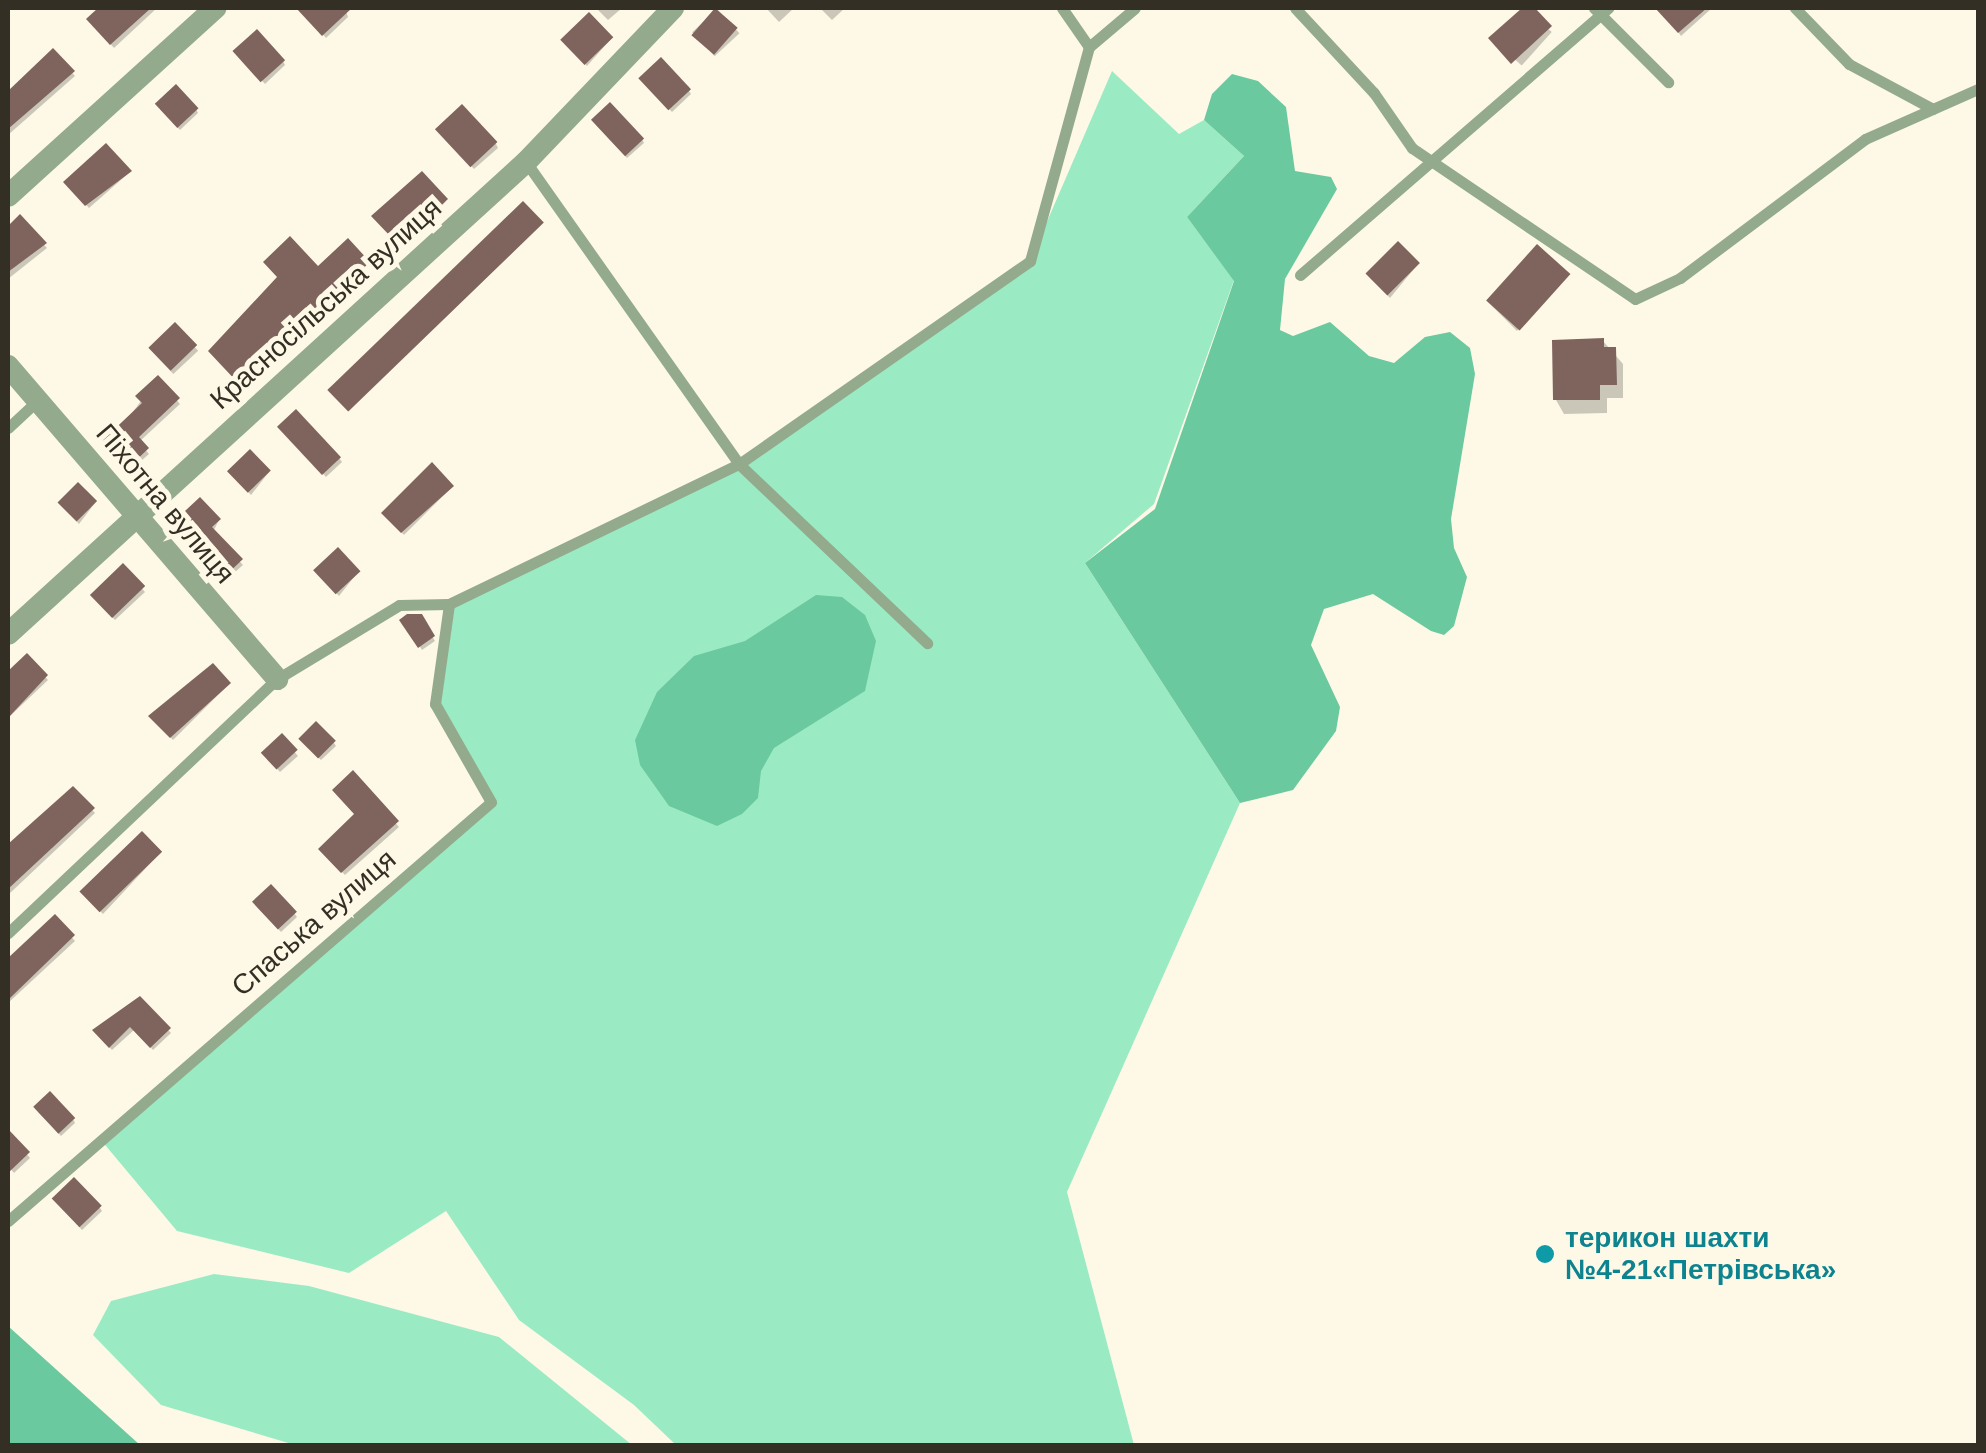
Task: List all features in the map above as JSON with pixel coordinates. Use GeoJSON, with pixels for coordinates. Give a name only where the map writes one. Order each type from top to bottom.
{"type":"FeatureCollection","features":[{"type":"Feature","properties":{"kind":"street"},"geometry":{"type":"LineString","coordinates":[[8,196],[216,8]]}},
{"type":"Feature","properties":{"kind":"street","name":"Красносільська вулиця"},"geometry":{"type":"LineString","coordinates":[[8,634],[526,162],[673,8]]}},
{"type":"Feature","properties":{"kind":"street","name":"Піхотна вулиця"},"geometry":{"type":"LineString","coordinates":[[8,366],[277,680]]}},
{"type":"Feature","properties":{"kind":"lane"},"geometry":{"type":"LineString","coordinates":[[1062,8],[1089,47]]}},
{"type":"Feature","properties":{"kind":"lane"},"geometry":{"type":"LineString","coordinates":[[8,933],[277,680],[400,605],[449,604],[739,464],[1030,261],[1089,47],[1135,8]]}},
{"type":"Feature","properties":{"kind":"lane"},"geometry":{"type":"LineString","coordinates":[[1295,8],[1374,93],[1412,148],[1635,299],[1680,278],[1866,138],[1978,88]]}},
{"type":"Feature","properties":{"kind":"lane"},"geometry":{"type":"LineString","coordinates":[[1795,8],[1850,64],[1933,109]]}},
{"type":"Feature","properties":{"kind":"lane"},"geometry":{"type":"LineString","coordinates":[[1300,275],[1601,10],[1668,82]]}},
{"type":"Feature","properties":{"kind":"lane"},"geometry":{"type":"LineString","coordinates":[[526,162],[739,464],[926,643]]}},
{"type":"Feature","properties":{"kind":"lane"},"geometry":{"type":"LineString","coordinates":[[8,428],[38,400]]}},
{"type":"Feature","properties":{"kind":"lane","name":"Спаська вулиця"},"geometry":{"type":"LineString","coordinates":[[8,1221],[491,802],[435,704],[449,604]]}},
{"type":"Feature","properties":{"kind":"green space"},"geometry":{"type":"Polygon","coordinates":[[[1112,71],[1179,134],[1204,120],[1244,156],[1187,217],[1234,280],[1154,504],[1085,563],[1240,803],[1067,1192],[1134,1445],[676,1445],[634,1405],[519,1320],[446,1211],[349,1273],[177,1231],[101,1140],[491,802],[435,704],[449,604],[739,464],[1030,261],[1112,71]]]}},
{"type":"Feature","properties":{"kind":"green space"},"geometry":{"type":"Polygon","coordinates":[[[1232,74],[1258,81],[1286,107],[1295,171],[1331,177],[1337,189],[1285,279],[1280,330],[1293,336],[1330,322],[1369,356],[1394,363],[1425,337],[1450,332],[1470,348],[1475,374],[1451,519],[1454,548],[1467,577],[1454,626],[1444,635],[1431,631],[1373,594],[1324,609],[1311,645],[1340,707],[1336,731],[1293,790],[1240,803],[1085,563],[1155,509],[1234,281],[1187,217],[1244,156],[1204,120],[1212,94],[1232,74]]]}},
{"type":"Feature","properties":{"kind":"green space"},"geometry":{"type":"Polygon","coordinates":[[[816,595],[842,597],[865,615],[876,641],[865,691],[774,748],[761,771],[758,798],[742,814],[717,826],[669,806],[640,765],[635,740],[657,692],[694,656],[745,641],[816,595]]]}},
{"type":"Feature","properties":{"kind":"green space"},"geometry":{"type":"Polygon","coordinates":[[[214,1274],[309,1286],[499,1337],[632,1445],[295,1445],[161,1405],[93,1335],[111,1301],[214,1274]]]}},
{"type":"Feature","properties":{"kind":"green space"},"geometry":{"type":"Polygon","coordinates":[[[8,1326],[140,1445],[8,1445],[8,1326]]]}},
{"type":"Feature","properties":{"kind":"building"},"geometry":{"type":"Polygon","coordinates":[[[98,8],[151,8],[110,45],[86,19],[98,8]]]}},
{"type":"Feature","properties":{"kind":"building"},"geometry":{"type":"Polygon","coordinates":[[[296,8],[352,8],[322,36],[296,8]]]}},
{"type":"Feature","properties":{"kind":"building"},"geometry":{"type":"Polygon","coordinates":[[[715,8],[738,28],[714,55],[691,35],[715,8]]]}},
{"type":"Feature","properties":{"kind":"building"},"geometry":{"type":"Polygon","coordinates":[[[1522,8],[1535,8],[1552,26],[1511,64],[1488,38],[1522,8]]]}},
{"type":"Feature","properties":{"kind":"building"},"geometry":{"type":"Polygon","coordinates":[[[1655,8],[1707,8],[1678,33],[1655,8]]]}},
{"type":"Feature","properties":{"kind":"building"},"geometry":{"type":"Polygon","coordinates":[[[589,12],[613,37],[585,65],[560,40],[589,12]]]}},
{"type":"Feature","properties":{"kind":"building"},"geometry":{"type":"Polygon","coordinates":[[[257,29],[285,60],[261,82],[232,51],[257,29]]]}},
{"type":"Feature","properties":{"kind":"building"},"geometry":{"type":"Polygon","coordinates":[[[53,48],[75,71],[8,129],[8,91],[53,48]]]}},
{"type":"Feature","properties":{"kind":"building"},"geometry":{"type":"Polygon","coordinates":[[[661,57],[691,89],[668,110],[638,78],[661,57]]]}},
{"type":"Feature","properties":{"kind":"building"},"geometry":{"type":"Polygon","coordinates":[[[176,84],[199,108],[177,128],[155,104],[176,84]]]}},
{"type":"Feature","properties":{"kind":"building"},"geometry":{"type":"Polygon","coordinates":[[[610,102],[644,139],[625,156],[591,120],[610,102]]]}},
{"type":"Feature","properties":{"kind":"building"},"geometry":{"type":"Polygon","coordinates":[[[462,104],[497,142],[470,167],[435,129],[462,104]]]}},
{"type":"Feature","properties":{"kind":"building"},"geometry":{"type":"Polygon","coordinates":[[[106,143],[132,171],[85,206],[63,182],[106,143]]]}},
{"type":"Feature","properties":{"kind":"building"},"geometry":{"type":"Polygon","coordinates":[[[422,171],[448,199],[422,223],[414,215],[391,237],[371,216],[422,171]]]}},
{"type":"Feature","properties":{"kind":"building"},"geometry":{"type":"Polygon","coordinates":[[[523,201],[544,223],[348,412],[327,390],[523,201]]]}},
{"type":"Feature","properties":{"kind":"building"},"geometry":{"type":"Polygon","coordinates":[[[20,214],[47,243],[8,272],[8,226],[20,214]]]}},
{"type":"Feature","properties":{"kind":"building"},"geometry":{"type":"Polygon","coordinates":[[[290,236],[318,266],[348,238],[370,262],[239,384],[208,351],[277,277],[263,262],[290,236]]]}},
{"type":"Feature","properties":{"kind":"building"},"geometry":{"type":"Polygon","coordinates":[[[1398,241],[1420,263],[1387,295],[1365,274],[1398,241]]]}},
{"type":"Feature","properties":{"kind":"building"},"geometry":{"type":"Polygon","coordinates":[[[1537,244],[1570,274],[1520,331],[1486,300],[1537,244]]]}},
{"type":"Feature","properties":{"kind":"building"},"geometry":{"type":"Polygon","coordinates":[[[175,322],[197,345],[171,371],[148,348],[175,322]]]}},
{"type":"Feature","properties":{"kind":"building"},"geometry":{"type":"Polygon","coordinates":[[[1604,338],[1604,347],[1616,347],[1617,385],[1600,385],[1600,400],[1553,400],[1552,340],[1604,338]]]}},
{"type":"Feature","properties":{"kind":"building"},"geometry":{"type":"Polygon","coordinates":[[[158,375],[180,398],[139,437],[149,448],[129,467],[103,440],[142,403],[135,396],[158,375]]]}},
{"type":"Feature","properties":{"kind":"building"},"geometry":{"type":"Polygon","coordinates":[[[296,409],[341,457],[322,475],[277,427],[296,409]]]}},
{"type":"Feature","properties":{"kind":"building"},"geometry":{"type":"Polygon","coordinates":[[[250,449],[271,471],[248,493],[227,471],[250,449]]]}},
{"type":"Feature","properties":{"kind":"building"},"geometry":{"type":"Polygon","coordinates":[[[432,462],[454,486],[401,533],[381,513],[432,462]]]}},
{"type":"Feature","properties":{"kind":"building"},"geometry":{"type":"Polygon","coordinates":[[[78,482],[97,501],[77,522],[57,503],[78,482]]]}},
{"type":"Feature","properties":{"kind":"building"},"geometry":{"type":"Polygon","coordinates":[[[200,497],[221,519],[212,527],[243,559],[222,579],[171,524],[200,497]]]}},
{"type":"Feature","properties":{"kind":"building"},"geometry":{"type":"Polygon","coordinates":[[[338,547],[361,571],[336,594],[313,570],[338,547]]]}},
{"type":"Feature","properties":{"kind":"building"},"geometry":{"type":"Polygon","coordinates":[[[123,563],[145,586],[112,618],[90,595],[123,563]]]}},
{"type":"Feature","properties":{"kind":"building"},"geometry":{"type":"Polygon","coordinates":[[[407,614],[422,614],[435,636],[418,648],[399,620],[407,614]]]}},
{"type":"Feature","properties":{"kind":"building"},"geometry":{"type":"Polygon","coordinates":[[[27,653],[48,675],[8,718],[8,671],[27,653]]]}},
{"type":"Feature","properties":{"kind":"building"},"geometry":{"type":"Polygon","coordinates":[[[213,663],[231,683],[170,738],[148,716],[213,663]]]}},
{"type":"Feature","properties":{"kind":"building"},"geometry":{"type":"Polygon","coordinates":[[[316,721],[336,741],[318,758],[298,739],[316,721]]]}},
{"type":"Feature","properties":{"kind":"building"},"geometry":{"type":"Polygon","coordinates":[[[282,733],[298,750],[276,770],[261,753],[282,733]]]}},
{"type":"Feature","properties":{"kind":"building"},"geometry":{"type":"Polygon","coordinates":[[[353,770],[399,821],[341,873],[318,849],[354,814],[332,790],[353,770]]]}},
{"type":"Feature","properties":{"kind":"building"},"geometry":{"type":"Polygon","coordinates":[[[73,786],[95,808],[8,889],[8,844],[73,786]]]}},
{"type":"Feature","properties":{"kind":"building"},"geometry":{"type":"Polygon","coordinates":[[[142,831],[162,852],[100,912],[79,891],[142,831]]]}},
{"type":"Feature","properties":{"kind":"building"},"geometry":{"type":"Polygon","coordinates":[[[271,884],[297,912],[278,930],[252,902],[271,884]]]}},
{"type":"Feature","properties":{"kind":"building"},"geometry":{"type":"Polygon","coordinates":[[[55,914],[75,935],[8,1000],[8,958],[55,914]]]}},
{"type":"Feature","properties":{"kind":"building"},"geometry":{"type":"Polygon","coordinates":[[[140,996],[171,1028],[150,1048],[130,1027],[109,1048],[92,1030],[140,996]]]}},
{"type":"Feature","properties":{"kind":"building"},"geometry":{"type":"Polygon","coordinates":[[[50,1091],[75,1118],[58,1134],[33,1107],[50,1091]]]}},
{"type":"Feature","properties":{"kind":"building"},"geometry":{"type":"Polygon","coordinates":[[[8,1129],[30,1152],[8,1173],[8,1129]]]}},
{"type":"Feature","properties":{"kind":"building"},"geometry":{"type":"Polygon","coordinates":[[[74,1177],[102,1206],[79,1227],[52,1199],[74,1177]]]}},
{"type":"Feature","properties":{"kind":"place","name":"терикон шахти №4-21«Петрівська»"},"geometry":{"type":"Point","coordinates":[1545,1254]}}]}
